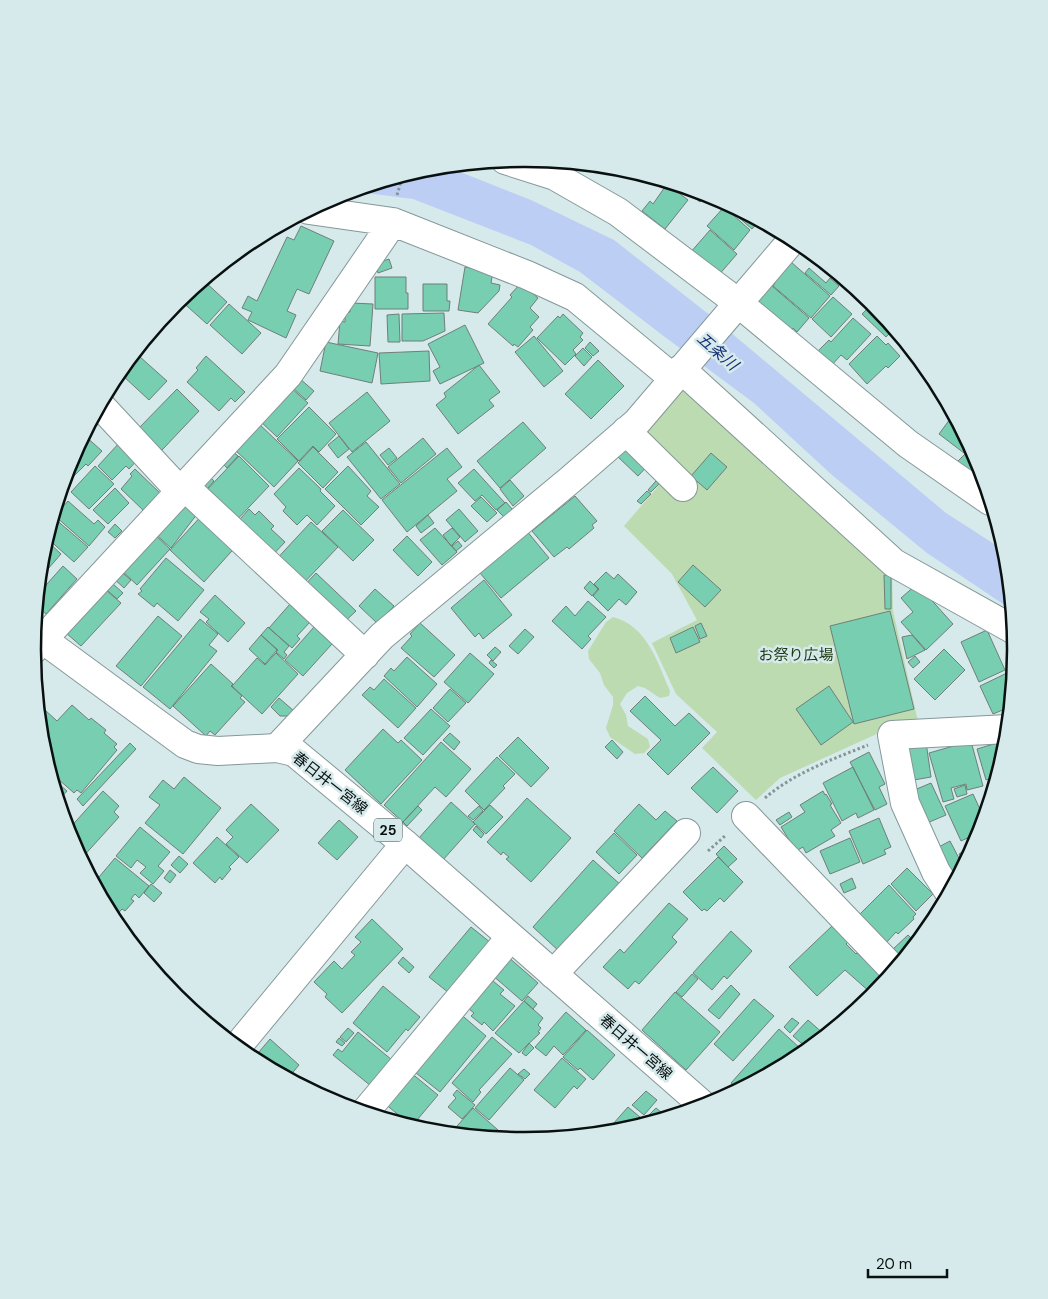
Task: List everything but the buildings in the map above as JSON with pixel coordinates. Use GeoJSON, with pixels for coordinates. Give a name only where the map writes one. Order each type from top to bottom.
{"type":"FeatureCollection","features":[{"type":"Feature","properties":{"kind":"street"},"geometry":{"type":"LineString","coordinates":[[527,167],[555,176],[618,212],[737,302],[908,444],[982,496]]}},
{"type":"Feature","properties":{"kind":"street"},"geometry":{"type":"LineString","coordinates":[[321,212],[392,222],[527,275],[575,297],[677,374],[894,562],[1006,626]]}},
{"type":"Feature","properties":{"kind":"street"},"geometry":{"type":"LineString","coordinates":[[41,635],[288,375],[392,222]]}},
{"type":"Feature","properties":{"kind":"street"},"geometry":{"type":"LineString","coordinates":[[278,748],[382,636],[637,422],[737,302],[788,245]]}},
{"type":"Feature","properties":{"kind":"street"},"geometry":{"type":"LineString","coordinates":[[105,410],[182,489],[365,655]]}},
{"type":"Feature","properties":{"kind":"street"},"geometry":{"type":"LineString","coordinates":[[626,431],[683,487]]}},
{"type":"Feature","properties":{"kind":"street","name":"春日井一宮線"},"geometry":{"type":"LineString","coordinates":[[41,645],[185,744],[198,750],[278,748],[294,752],[405,844],[697,1100]]}},
{"type":"Feature","properties":{"kind":"street"},"geometry":{"type":"LineString","coordinates":[[945,886],[936,872],[905,803],[892,735],[1000,729]]}},
{"type":"Feature","properties":{"kind":"street"},"geometry":{"type":"LineString","coordinates":[[746,816],[889,965]]}},
{"type":"Feature","properties":{"kind":"street"},"geometry":{"type":"LineString","coordinates":[[552,974],[686,832]]}},
{"type":"Feature","properties":{"kind":"street"},"geometry":{"type":"LineString","coordinates":[[242,1041],[405,844]]}},
{"type":"Feature","properties":{"kind":"street"},"geometry":{"type":"LineString","coordinates":[[369,1107],[510,938]]}},
{"type":"Feature","properties":{"kind":"path"},"geometry":{"type":"LineString","coordinates":[[706,854],[777,788],[823,763],[892,735]]}},
{"type":"Feature","properties":{"kind":"green space","name":"お祭り広場"},"geometry":{"type":"Polygon","coordinates":[[[679,386],[691,387],[892,573],[893,611],[919,726],[892,727],[780,778],[756,800],[702,748],[717,732],[676,694],[652,643],[697,620],[672,574],[624,526],[667,476],[642,428],[679,386]]]}},
{"type":"Feature","properties":{"kind":"green space"},"geometry":{"type":"Polygon","coordinates":[[[613,617],[625,622],[643,636],[655,657],[670,691],[669,696],[660,698],[645,688],[638,686],[627,693],[620,704],[626,715],[628,726],[648,739],[650,747],[644,753],[635,754],[610,737],[606,728],[613,705],[613,697],[604,685],[600,673],[589,659],[588,651],[606,622],[613,617]]]}},
{"type":"Feature","properties":{"kind":"water","name":"五条川"},"geometry":{"type":"Polygon","coordinates":[[[459,171],[531,200],[614,240],[711,316],[946,513],[994,544],[1005,605],[927,553],[832,475],[754,403],[580,272],[531,245],[413,199],[366,193],[399,183],[459,171]]]}}]}
